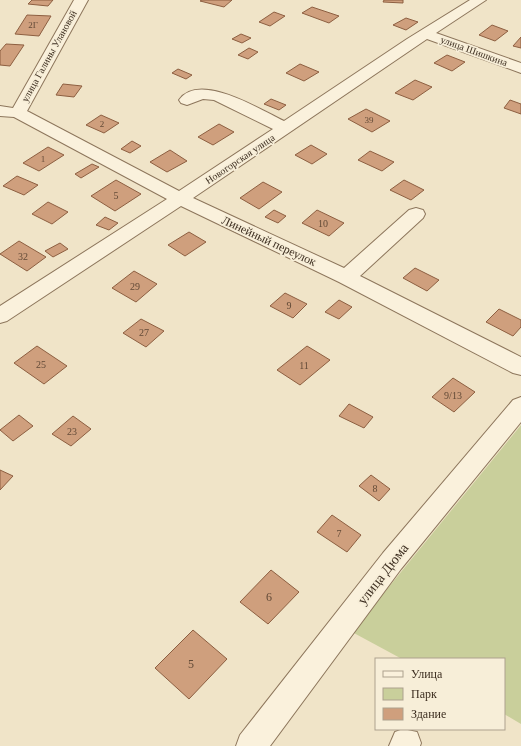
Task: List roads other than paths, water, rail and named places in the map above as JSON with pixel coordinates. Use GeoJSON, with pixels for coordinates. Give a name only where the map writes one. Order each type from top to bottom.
{"type":"FeatureCollection","features":[{"type":"Feature","properties":{"kind":"street","name":"улица Галины Улановой"},"geometry":{"type":"LineString","coordinates":[[9,112],[81,0]]}},
{"type":"Feature","properties":{"kind":"street","name":"Новогорская улица"},"geometry":{"type":"LineString","coordinates":[[0,316],[180,199],[479,0]]}},
{"type":"Feature","properties":{"kind":"street","name":"улица Шишкина"},"geometry":{"type":"LineString","coordinates":[[426,34],[521,68]]}},
{"type":"Feature","properties":{"kind":"street"},"geometry":{"type":"LineString","coordinates":[[187,100],[201,94],[218,95],[286,128]]}},
{"type":"Feature","properties":{"kind":"street","name":"Линейный переулок"},"geometry":{"type":"LineString","coordinates":[[9,112],[180,199],[346,277],[521,367]]}},
{"type":"Feature","properties":{"kind":"street"},"geometry":{"type":"LineString","coordinates":[[346,277],[416,214]]}},
{"type":"Feature","properties":{"kind":"street","name":"улица Дюма"},"geometry":{"type":"LineString","coordinates":[[251,746],[392,561],[521,406]]}}]}
